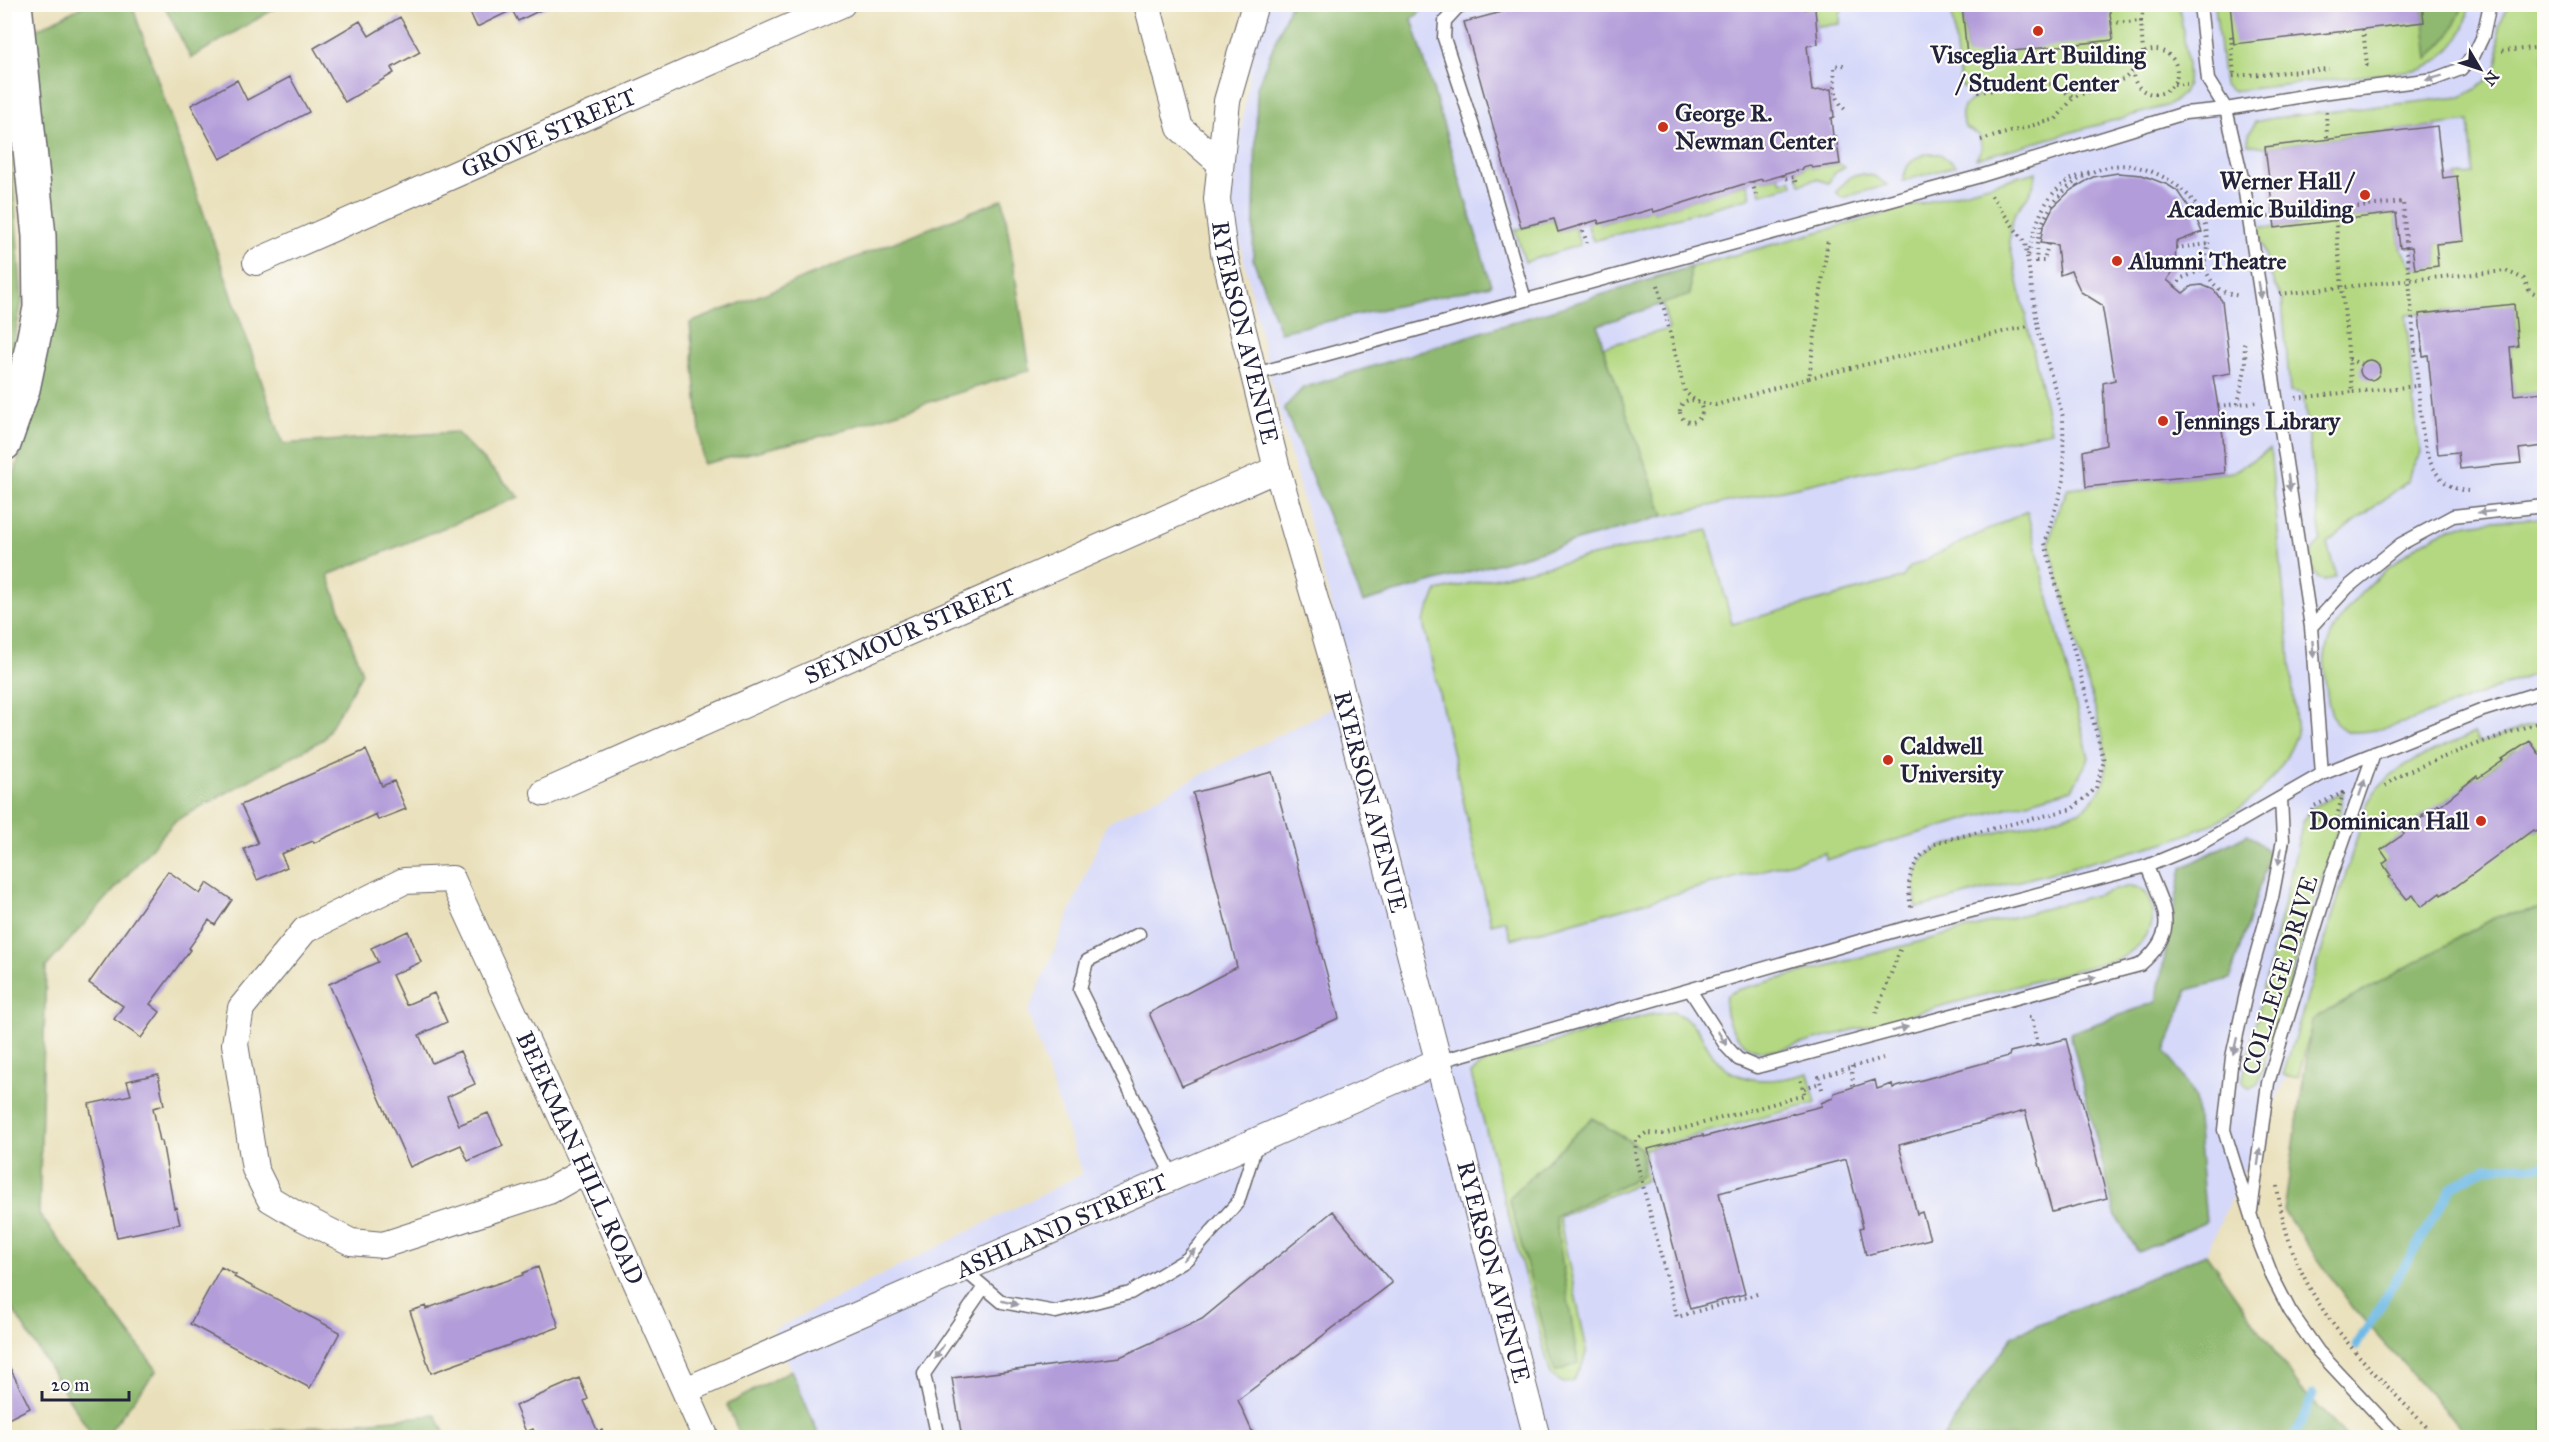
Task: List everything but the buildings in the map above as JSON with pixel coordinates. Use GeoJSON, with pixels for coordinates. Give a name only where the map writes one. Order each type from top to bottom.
{"type":"FeatureCollection","features":[{"type":"Feature","properties":{"kind":"street"},"geometry":{"type":"LineString","coordinates":[[4,444],[23,389],[40,308],[39,236],[20,75],[15,4]]}},
{"type":"Feature","properties":{"kind":"street","name":"GROVE STREET"},"geometry":{"type":"LineString","coordinates":[[256,262],[842,4]]}},
{"type":"Feature","properties":{"kind":"street"},"geometry":{"type":"LineString","coordinates":[[1148,4],[1180,128],[1220,164]]}},
{"type":"Feature","properties":{"kind":"street","name":"RYERSON AVENUE"},"geometry":{"type":"LineString","coordinates":[[1255,4],[1227,101],[1217,199],[1224,254],[1277,469],[1339,682],[1437,1062],[1538,1437]]}},
{"type":"Feature","properties":{"kind":"street","name":"SEYMOUR STREET"},"geometry":{"type":"LineString","coordinates":[[544,793],[1277,469]]}},
{"type":"Feature","properties":{"kind":"street","name":"BEEKMAN HILL ROAD"},"geometry":{"type":"LineString","coordinates":[[586,1170],[549,1191],[383,1245],[351,1242],[270,1199],[255,1169],[235,1044],[241,1008],[305,930],[404,881],[452,879],[586,1170],[706,1437]]}},
{"type":"Feature","properties":{"kind":"street","name":"ASHLAND STREET"},"geometry":{"type":"LineString","coordinates":[[686,1390],[1437,1062]]}},
{"type":"Feature","properties":{"kind":"lane"},"geometry":{"type":"LineString","coordinates":[[1467,4],[1458,7],[1445,21],[1444,38],[1487,169],[1525,300]]}},
{"type":"Feature","properties":{"kind":"lane"},"geometry":{"type":"LineString","coordinates":[[2200,4],[2208,81],[2226,109],[2244,186],[2311,627],[2322,774]]}},
{"type":"Feature","properties":{"kind":"lane"},"geometry":{"type":"LineString","coordinates":[[1255,374],[1977,177],[2185,113],[2434,79],[2461,69],[2474,55],[2483,36],[2490,4]]}},
{"type":"Feature","properties":{"kind":"lane"},"geometry":{"type":"LineString","coordinates":[[2311,627],[2348,587],[2401,544],[2453,516],[2544,506]]}},
{"type":"Feature","properties":{"kind":"lane"},"geometry":{"type":"LineString","coordinates":[[1437,1062],[1905,928],[2147,866],[2200,844],[2322,774],[2483,710],[2544,690]]}},
{"type":"Feature","properties":{"kind":"lane","name":"COLLEGE DRIVE"},"geometry":{"type":"LineString","coordinates":[[2250,1215],[2268,1083],[2331,876],[2374,753]]}},
{"type":"Feature","properties":{"kind":"lane","name":"COLLEGE DRIVE"},"geometry":{"type":"LineString","coordinates":[[2281,798],[2283,840],[2272,898],[2249,980],[2232,1057],[2224,1131],[2250,1215],[2273,1278],[2290,1311],[2318,1351],[2399,1437]]}},
{"type":"Feature","properties":{"kind":"lane"},"geometry":{"type":"LineString","coordinates":[[1690,990],[1726,1046],[1738,1059],[1757,1067],[2140,965],[2154,953],[2162,939],[2167,921],[2147,866]]}},
{"type":"Feature","properties":{"kind":"lane"},"geometry":{"type":"LineString","coordinates":[[1139,934],[1087,961],[1080,990],[1173,1177]]}},
{"type":"Feature","properties":{"kind":"lane"},"geometry":{"type":"LineString","coordinates":[[963,1269],[1002,1302],[1056,1312],[1130,1293],[1187,1259],[1238,1202],[1257,1140]]}},
{"type":"Feature","properties":{"kind":"lane"},"geometry":{"type":"LineString","coordinates":[[938,1437],[924,1374],[984,1287]]}},
{"type":"Feature","properties":{"kind":"path"},"geometry":{"type":"LineString","coordinates":[[2143,53],[2141,21],[2144,4]]}},
{"type":"Feature","properties":{"kind":"path"},"geometry":{"type":"LineString","coordinates":[[2111,23],[2141,21]]}},
{"type":"Feature","properties":{"kind":"path"},"geometry":{"type":"LineString","coordinates":[[2363,29],[2367,65]]}},
{"type":"Feature","properties":{"kind":"path"},"geometry":{"type":"LineString","coordinates":[[2231,36],[2235,76],[2232,76]]}},
{"type":"Feature","properties":{"kind":"path"},"geometry":{"type":"LineString","coordinates":[[2502,51],[2544,47]]}},
{"type":"Feature","properties":{"kind":"path"},"geometry":{"type":"LineString","coordinates":[[1981,140],[2056,119],[2074,97],[2124,79],[2133,71],[2143,53],[2157,50],[2170,56],[2177,70],[2174,84]]}},
{"type":"Feature","properties":{"kind":"path"},"geometry":{"type":"LineString","coordinates":[[2356,66],[2378,64]]}},
{"type":"Feature","properties":{"kind":"path"},"geometry":{"type":"LineString","coordinates":[[1844,65],[1834,66],[1837,99],[1847,111]]}},
{"type":"Feature","properties":{"kind":"path"},"geometry":{"type":"LineString","coordinates":[[2226,78],[2334,68]]}},
{"type":"Feature","properties":{"kind":"path"},"geometry":{"type":"LineString","coordinates":[[2133,71],[2138,85],[2149,93],[2163,93],[2174,84],[2191,83]]}},
{"type":"Feature","properties":{"kind":"path"},"geometry":{"type":"LineString","coordinates":[[1978,92],[2050,84],[2074,97]]}},
{"type":"Feature","properties":{"kind":"path"},"geometry":{"type":"LineString","coordinates":[[2326,112],[2327,139]]}},
{"type":"Feature","properties":{"kind":"path"},"geometry":{"type":"LineString","coordinates":[[2027,258],[2038,217],[2054,191],[2071,177],[2100,169],[2130,166],[2152,172],[2173,183],[2190,199],[2202,216],[2209,244],[2204,263],[2212,284],[2226,294],[2251,296]]}},
{"type":"Feature","properties":{"kind":"path"},"geometry":{"type":"LineString","coordinates":[[2048,244],[2044,261],[2036,261],[2038,237],[2045,217],[2060,196],[2076,182],[2100,169]]}},
{"type":"Feature","properties":{"kind":"path"},"geometry":{"type":"LineString","coordinates":[[1783,175],[1784,179],[1794,177],[1796,184]]}},
{"type":"Feature","properties":{"kind":"path"},"geometry":{"type":"LineString","coordinates":[[1752,182],[1756,196]]}},
{"type":"Feature","properties":{"kind":"path"},"geometry":{"type":"LineString","coordinates":[[1911,909],[1908,883],[1914,865],[1925,850],[1938,842],[2072,809],[2096,788],[2103,762],[2045,543],[2064,480],[2063,417],[2038,329],[2025,243],[1985,186]]}},
{"type":"Feature","properties":{"kind":"path"},"geometry":{"type":"LineString","coordinates":[[2261,218],[2403,202],[2425,449],[2435,471],[2449,486],[2466,491],[2477,490]]}},
{"type":"Feature","properties":{"kind":"path"},"geometry":{"type":"LineString","coordinates":[[2334,204],[2352,393]]}},
{"type":"Feature","properties":{"kind":"path"},"geometry":{"type":"LineString","coordinates":[[1581,225],[1587,243]]}},
{"type":"Feature","properties":{"kind":"path"},"geometry":{"type":"LineString","coordinates":[[1809,378],[1830,229]]}},
{"type":"Feature","properties":{"kind":"path"},"geometry":{"type":"LineString","coordinates":[[2176,248],[2209,244]]}},
{"type":"Feature","properties":{"kind":"path"},"geometry":{"type":"LineString","coordinates":[[1653,266],[1685,392],[1697,402],[1702,408],[1701,416],[1692,422],[1685,421],[1680,412],[1687,401],[1697,402],[1716,405],[1809,378],[2028,326]]}},
{"type":"Feature","properties":{"kind":"path"},"geometry":{"type":"LineString","coordinates":[[2175,287],[2182,278],[2205,269]]}},
{"type":"Feature","properties":{"kind":"path"},"geometry":{"type":"LineString","coordinates":[[2279,294],[2506,271],[2524,279],[2529,290],[2544,299]]}},
{"type":"Feature","properties":{"kind":"path"},"geometry":{"type":"LineString","coordinates":[[2240,296],[2241,308]]}},
{"type":"Feature","properties":{"kind":"path"},"geometry":{"type":"LineString","coordinates":[[2238,404],[2246,364],[2243,330]]}},
{"type":"Feature","properties":{"kind":"path"},"geometry":{"type":"LineString","coordinates":[[2415,351],[2422,350]]}},
{"type":"Feature","properties":{"kind":"path"},"geometry":{"type":"LineString","coordinates":[[2349,359],[2362,364]]}},
{"type":"Feature","properties":{"kind":"path"},"geometry":{"type":"LineString","coordinates":[[2294,398],[2418,386]]}},
{"type":"Feature","properties":{"kind":"path"},"geometry":{"type":"LineString","coordinates":[[2218,406],[2253,403]]}},
{"type":"Feature","properties":{"kind":"path"},"geometry":{"type":"LineString","coordinates":[[2384,788],[2396,777],[2490,739],[2544,721]]}},
{"type":"Feature","properties":{"kind":"path"},"geometry":{"type":"LineString","coordinates":[[2343,792],[2338,813],[2335,824],[2309,817],[2314,806],[2343,792]]}},
{"type":"Feature","properties":{"kind":"path"},"geometry":{"type":"LineString","coordinates":[[1875,1016],[1901,947]]}},
{"type":"Feature","properties":{"kind":"path"},"geometry":{"type":"LineString","coordinates":[[2020,1020],[2031,1017],[2037,1045]]}},
{"type":"Feature","properties":{"kind":"path"},"geometry":{"type":"LineString","coordinates":[[1822,1089],[1819,1077],[1885,1057]]}},
{"type":"Feature","properties":{"kind":"path"},"geometry":{"type":"LineString","coordinates":[[1852,1066],[1853,1087]]}},
{"type":"Feature","properties":{"kind":"path"},"geometry":{"type":"LineString","coordinates":[[1757,1294],[1677,1317],[1635,1155],[1636,1140],[1646,1132],[1664,1134],[1805,1095],[1802,1079],[1791,1081]]}},
{"type":"Feature","properties":{"kind":"path"},"geometry":{"type":"LineString","coordinates":[[1804,1088],[1820,1083]]}},
{"type":"Feature","properties":{"kind":"path"},"geometry":{"type":"LineString","coordinates":[[2276,1180],[2282,1220],[2299,1270],[2333,1326],[2366,1366],[2437,1437]]}},
{"type":"Feature","properties":{"kind":"shaded area","name":"Caldwell University"},"geometry":{"type":"Polygon","coordinates":[[[1269,5],[2544,5],[2544,908],[2496,917],[2312,1020],[2206,1254],[2013,1335],[1943,1437],[820,1437],[773,1330],[1082,1174],[1028,1013],[1107,823],[1356,696],[1273,390],[1231,202],[1254,39],[1269,5]]]}},
{"type":"Feature","properties":{"kind":"green space"},"geometry":{"type":"Polygon","coordinates":[[[2468,4],[2465,24],[2455,43],[2440,58],[2423,69],[2232,91],[2224,85],[2215,5],[2468,4]]]}},
{"type":"Feature","properties":{"kind":"green space"},"geometry":{"type":"Polygon","coordinates":[[[85,5],[132,5],[283,444],[456,432],[519,497],[328,575],[362,673],[324,739],[175,821],[46,967],[39,1214],[157,1370],[105,1437],[93,1437],[5,1297],[5,498],[16,469],[55,302],[28,34],[85,5]]]}},
{"type":"Feature","properties":{"kind":"green space"},"geometry":{"type":"Polygon","coordinates":[[[164,5],[281,5],[191,58],[164,5]]]}},
{"type":"Feature","properties":{"kind":"green space"},"geometry":{"type":"Polygon","coordinates":[[[1290,5],[1428,5],[1412,19],[1491,285],[1280,332],[1253,259],[1257,87],[1290,5]]]}},
{"type":"Feature","properties":{"kind":"green space"},"geometry":{"type":"Polygon","coordinates":[[[1803,5],[1843,5],[1840,24],[1816,26],[1803,5]]]}},
{"type":"Feature","properties":{"kind":"green space"},"geometry":{"type":"Polygon","coordinates":[[[1951,5],[1962,5],[1967,55],[2108,5],[2179,5],[2187,59],[2186,87],[2169,105],[1976,159],[1982,147],[1979,135],[1966,128],[1962,113],[1965,105],[1978,97],[1978,86],[1966,89],[1960,84],[1951,5]]]}},
{"type":"Feature","properties":{"kind":"green space"},"geometry":{"type":"Polygon","coordinates":[[[2422,5],[2464,5],[2449,36],[2428,59],[2422,5]]]}},
{"type":"Feature","properties":{"kind":"green space"},"geometry":{"type":"Polygon","coordinates":[[[2511,5],[2544,5],[2544,392],[2514,395],[2510,347],[2518,346],[2514,305],[2406,315],[2421,453],[2411,469],[2408,481],[2327,543],[2336,576],[2325,580],[2319,579],[2309,564],[2313,550],[2321,540],[2303,393],[2290,391],[2282,299],[2274,285],[2257,226],[2275,228],[2396,213],[2400,248],[2415,269],[2438,266],[2436,244],[2464,241],[2457,176],[2474,174],[2469,121],[2265,147],[2248,144],[2249,134],[2255,122],[2274,118],[2460,97],[2480,86],[2492,74],[2498,62],[2499,27],[2502,16],[2511,5]]]}},
{"type":"Feature","properties":{"kind":"green space"},"geometry":{"type":"Polygon","coordinates":[[[4,59],[22,302],[5,382],[4,382],[4,59]]]}},
{"type":"Feature","properties":{"kind":"green space"},"geometry":{"type":"Polygon","coordinates":[[[1926,154],[1940,154],[1956,166],[1903,181],[1910,163],[1926,154]]]}},
{"type":"Feature","properties":{"kind":"green space"},"geometry":{"type":"Polygon","coordinates":[[[1840,164],[1844,167],[1835,173],[1828,183],[1817,179],[1800,184],[1796,171],[1803,167],[1840,164]]]}},
{"type":"Feature","properties":{"kind":"green space"},"geometry":{"type":"Polygon","coordinates":[[[2036,172],[2032,189],[2014,215],[2009,241],[2051,431],[1664,516],[1603,347],[1669,329],[1655,277],[2036,172]]]}},
{"type":"Feature","properties":{"kind":"green space"},"geometry":{"type":"Polygon","coordinates":[[[1863,174],[1874,176],[1887,185],[1842,198],[1836,192],[1850,177],[1863,174]]]}},
{"type":"Feature","properties":{"kind":"green space"},"geometry":{"type":"Polygon","coordinates":[[[1779,176],[1781,182],[1791,179],[1793,185],[1761,194],[1757,180],[1762,179],[1763,181],[1779,176]]]}},
{"type":"Feature","properties":{"kind":"green space"},"geometry":{"type":"Polygon","coordinates":[[[1747,183],[1751,197],[1593,241],[1587,223],[1598,220],[1600,224],[1653,209],[1654,212],[1747,183]]]}},
{"type":"Feature","properties":{"kind":"green space"},"geometry":{"type":"Polygon","coordinates":[[[1003,199],[1030,370],[826,435],[703,464],[690,323],[1003,199]]]}},
{"type":"Feature","properties":{"kind":"green space"},"geometry":{"type":"Polygon","coordinates":[[[1554,219],[1558,232],[1575,227],[1580,245],[1525,262],[1515,230],[1554,219]]]}},
{"type":"Feature","properties":{"kind":"green space"},"geometry":{"type":"Polygon","coordinates":[[[1690,267],[1690,295],[1598,325],[1603,347],[1664,516],[1363,602],[1284,408],[1303,388],[1690,267]]]}},
{"type":"Feature","properties":{"kind":"green space"},"geometry":{"type":"Polygon","coordinates":[[[2270,449],[2297,734],[2287,756],[2275,774],[2246,804],[2210,825],[2189,834],[2167,842],[1917,908],[1914,888],[1917,871],[1920,864],[1933,851],[1943,846],[2079,812],[2097,795],[2105,778],[2106,758],[2102,734],[2049,544],[2056,515],[2068,489],[2233,472],[2270,449]]]}},
{"type":"Feature","properties":{"kind":"green space"},"geometry":{"type":"Polygon","coordinates":[[[2027,511],[2089,758],[2072,789],[1826,860],[1825,853],[1511,939],[1505,920],[1491,924],[1423,622],[1437,591],[1708,530],[1732,624],[1902,578],[1910,567],[2027,511]]]}},
{"type":"Feature","properties":{"kind":"green space"},"geometry":{"type":"Polygon","coordinates":[[[2544,518],[2544,670],[2401,724],[2354,732],[2340,727],[2329,705],[2324,670],[2326,650],[2332,633],[2342,616],[2371,583],[2421,543],[2449,529],[2475,523],[2544,518]]]}},
{"type":"Feature","properties":{"kind":"green space"},"geometry":{"type":"Polygon","coordinates":[[[2543,721],[2544,752],[2540,755],[2530,741],[2517,751],[2515,749],[2402,831],[2404,834],[2382,849],[2388,860],[2383,865],[2391,876],[2389,877],[2407,899],[2413,895],[2421,906],[2440,893],[2441,895],[2533,830],[2535,832],[2544,825],[2544,908],[2496,917],[2313,1020],[2298,1078],[2283,1075],[2368,802],[2377,789],[2401,768],[2474,733],[2479,743],[2543,721]]]}},
{"type":"Feature","properties":{"kind":"green space"},"geometry":{"type":"Polygon","coordinates":[[[2343,793],[2337,831],[2258,1084],[2249,1088],[2243,1082],[2243,1077],[2303,821],[2314,806],[2343,793]]]}},
{"type":"Feature","properties":{"kind":"green space"},"geometry":{"type":"Polygon","coordinates":[[[2248,834],[2270,853],[2230,979],[2187,990],[2166,1051],[2195,1097],[2206,1222],[2138,1252],[2115,1214],[2070,1033],[2156,1002],[2182,868],[2248,834]]]}},
{"type":"Feature","properties":{"kind":"green space"},"geometry":{"type":"Polygon","coordinates":[[[2130,886],[2146,895],[2151,906],[2152,919],[2142,940],[2121,958],[1778,1050],[1761,1050],[1743,1043],[1728,1021],[1725,1003],[1727,995],[1737,990],[2130,886]]]}},
{"type":"Feature","properties":{"kind":"green space"},"geometry":{"type":"Polygon","coordinates":[[[2544,908],[2544,1437],[2469,1437],[2354,1309],[2284,1212],[2312,1020],[2496,917],[2544,908]]]}},
{"type":"Feature","properties":{"kind":"green space"},"geometry":{"type":"Polygon","coordinates":[[[1673,1012],[1689,1021],[1716,1059],[1736,1074],[1759,1080],[1772,1080],[1808,1073],[1816,1103],[1644,1149],[1646,1180],[1559,1217],[1587,1350],[1581,1368],[1572,1382],[1563,1383],[1551,1375],[1471,1074],[1485,1062],[1648,1015],[1673,1012]]]}},
{"type":"Feature","properties":{"kind":"green space"},"geometry":{"type":"Polygon","coordinates":[[[1592,1118],[1641,1148],[1642,1176],[1555,1216],[1578,1363],[1555,1372],[1509,1198],[1592,1118]]]}},
{"type":"Feature","properties":{"kind":"green space"},"geometry":{"type":"Polygon","coordinates":[[[2206,1254],[2300,1388],[2347,1437],[1943,1437],[2013,1335],[2206,1254]]]}},
{"type":"Feature","properties":{"kind":"green space"},"geometry":{"type":"Polygon","coordinates":[[[791,1370],[820,1437],[741,1437],[727,1405],[791,1370]]]}},
{"type":"Feature","properties":{"kind":"green space"},"geometry":{"type":"Polygon","coordinates":[[[436,1415],[446,1437],[201,1437],[436,1415]]]}},
{"type":"Feature","properties":{"kind":"waterway"},"geometry":{"type":"LineString","coordinates":[[2356,1346],[2452,1187],[2486,1167],[2544,1164]]}},
{"type":"Feature","properties":{"kind":"waterway"},"geometry":{"type":"LineString","coordinates":[[2294,1438],[2313,1395]]}},
{"type":"Feature","properties":{"kind":"place","name":"Visceglia Art Building / Student Center"},"geometry":{"type":"Point","coordinates":[2038,31]}},
{"type":"Feature","properties":{"kind":"place","name":"George R. Newman Center"},"geometry":{"type":"Point","coordinates":[1663,127]}},
{"type":"Feature","properties":{"kind":"place","name":"Werner Hall / Academic Building"},"geometry":{"type":"Point","coordinates":[2365,195]}},
{"type":"Feature","properties":{"kind":"place","name":"Alumni Theatre"},"geometry":{"type":"Point","coordinates":[2117,261]}},
{"type":"Feature","properties":{"kind":"place","name":"Jennings Library"},"geometry":{"type":"Point","coordinates":[2163,421]}},
{"type":"Feature","properties":{"kind":"place","name":"Caldwell University"},"geometry":{"type":"Point","coordinates":[1888,760]}},
{"type":"Feature","properties":{"kind":"place","name":"Dominican Hall"},"geometry":{"type":"Point","coordinates":[2481,821]}}]}
